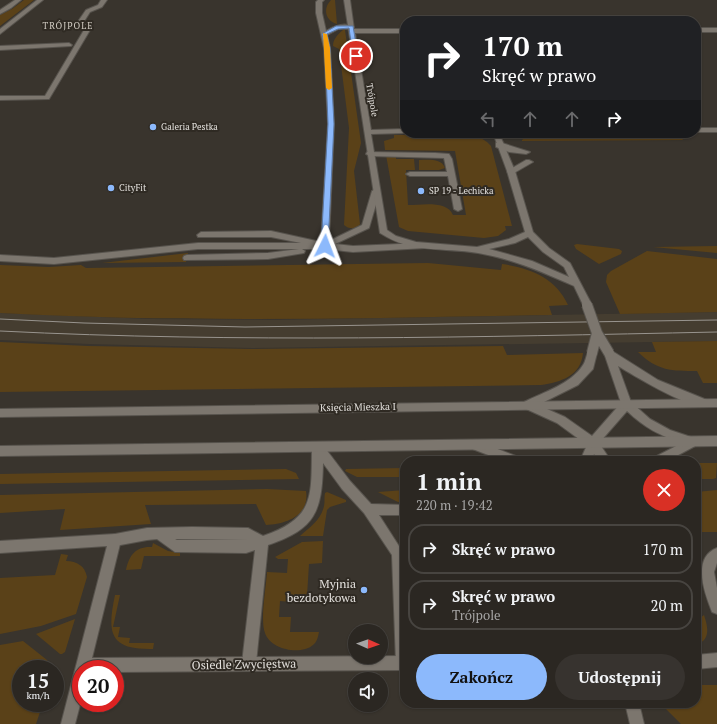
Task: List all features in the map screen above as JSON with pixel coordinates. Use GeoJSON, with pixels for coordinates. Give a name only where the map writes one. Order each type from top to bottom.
{"type":"FeatureCollection","features":[{"type":"Feature","properties":{"kind":"street"},"geometry":{"type":"LineString","coordinates":[[0,12],[9,8],[18,0]]}},
{"type":"Feature","properties":{"kind":"street"},"geometry":{"type":"LineString","coordinates":[[0,32],[40,0]]}},
{"type":"Feature","properties":{"kind":"street"},"geometry":{"type":"LineString","coordinates":[[0,98],[46,98],[87,30],[80,23],[88,11],[100,6],[104,0]]}},
{"type":"Feature","properties":{"kind":"street"},"geometry":{"type":"LineString","coordinates":[[321,0],[319,2],[319,13],[327,48],[331,124],[325,246]]}},
{"type":"Feature","properties":{"kind":"street","name":"Trójpole"},"geometry":{"type":"LineString","coordinates":[[347,0],[383,231],[391,237],[404,243],[423,246]]}},
{"type":"Feature","properties":{"kind":"street"},"geometry":{"type":"LineString","coordinates":[[324,34],[337,27],[400,31]]}},
{"type":"Feature","properties":{"kind":"street"},"geometry":{"type":"LineString","coordinates":[[701,30],[717,30]]}},
{"type":"Feature","properties":{"kind":"street"},"geometry":{"type":"LineString","coordinates":[[0,48],[69,45]]}},
{"type":"Feature","properties":{"kind":"street"},"geometry":{"type":"LineString","coordinates":[[701,130],[717,130]]}},
{"type":"Feature","properties":{"kind":"street"},"geometry":{"type":"LineString","coordinates":[[368,132],[400,131]]}},
{"type":"Feature","properties":{"kind":"street"},"geometry":{"type":"LineString","coordinates":[[497,138],[511,171],[529,233],[546,250],[567,265],[572,273],[587,305],[597,333],[609,353],[627,404],[646,422],[666,433],[693,442]]}},
{"type":"Feature","properties":{"kind":"street"},"geometry":{"type":"LineString","coordinates":[[499,144],[512,150],[526,152]]}},
{"type":"Feature","properties":{"kind":"street"},"geometry":{"type":"LineString","coordinates":[[370,154],[446,156],[448,159],[458,209]]}},
{"type":"Feature","properties":{"kind":"street"},"geometry":{"type":"LineString","coordinates":[[511,171],[529,162]]}},
{"type":"Feature","properties":{"kind":"street"},"geometry":{"type":"LineString","coordinates":[[410,174],[451,174]]}},
{"type":"Feature","properties":{"kind":"street"},"geometry":{"type":"LineString","coordinates":[[187,258],[268,256],[325,246],[366,226],[376,191]]}},
{"type":"Feature","properties":{"kind":"street"},"geometry":{"type":"LineString","coordinates":[[478,250],[512,241],[529,233]]}},
{"type":"Feature","properties":{"kind":"street"},"geometry":{"type":"LineString","coordinates":[[201,235],[271,234],[325,246]]}},
{"type":"Feature","properties":{"kind":"street"},"geometry":{"type":"LineString","coordinates":[[0,258],[54,261],[198,246],[325,246],[353,249],[423,246],[478,250],[544,268],[576,284]]}},
{"type":"Feature","properties":{"kind":"street"},"geometry":{"type":"LineString","coordinates":[[528,405],[574,382],[589,366],[597,333]]}},
{"type":"Feature","properties":{"kind":"street"},"geometry":{"type":"LineString","coordinates":[[609,353],[629,369],[647,380],[666,390],[703,403]]}},
{"type":"Feature","properties":{"kind":"street","name":"Księcia Mieszka I"},"geometry":{"type":"LineString","coordinates":[[0,413],[717,403]]}},
{"type":"Feature","properties":{"kind":"street"},"geometry":{"type":"LineString","coordinates":[[588,456],[593,443],[627,404]]}},
{"type":"Feature","properties":{"kind":"street"},"geometry":{"type":"LineString","coordinates":[[528,405],[561,420],[593,443],[602,456]]}},
{"type":"Feature","properties":{"kind":"street"},"geometry":{"type":"LineString","coordinates":[[0,451],[717,441]]}},
{"type":"Feature","properties":{"kind":"street"},"geometry":{"type":"LineString","coordinates":[[666,456],[693,442]]}},
{"type":"Feature","properties":{"kind":"street"},"geometry":{"type":"LineString","coordinates":[[472,444],[504,456]]}},
{"type":"Feature","properties":{"kind":"street"},"geometry":{"type":"LineString","coordinates":[[318,447],[346,485],[368,509],[398,554],[400,591]]}},
{"type":"Feature","properties":{"kind":"street"},"geometry":{"type":"LineString","coordinates":[[159,534],[175,546],[246,547],[279,536],[292,529],[301,523],[308,515],[315,500],[318,447]]}},
{"type":"Feature","properties":{"kind":"street"},"geometry":{"type":"LineString","coordinates":[[368,509],[400,510]]}},
{"type":"Feature","properties":{"kind":"street"},"geometry":{"type":"LineString","coordinates":[[0,547],[115,540],[147,534],[248,534],[262,541]]}},
{"type":"Feature","properties":{"kind":"street"},"geometry":{"type":"LineString","coordinates":[[84,660],[115,540]]}},
{"type":"Feature","properties":{"kind":"street"},"geometry":{"type":"LineString","coordinates":[[249,664],[262,541]]}},
{"type":"Feature","properties":{"kind":"street"},"geometry":{"type":"LineString","coordinates":[[246,547],[261,557]]}},
{"type":"Feature","properties":{"kind":"street"},"geometry":{"type":"LineString","coordinates":[[717,554],[710,562],[708,571],[708,579],[717,607]]}},
{"type":"Feature","properties":{"kind":"street"},"geometry":{"type":"LineString","coordinates":[[701,662],[717,660]]}},
{"type":"Feature","properties":{"kind":"street","name":"Osiedle Zwycięstwa"},"geometry":{"type":"LineString","coordinates":[[124,668],[249,664],[400,664]]}},
{"type":"Feature","properties":{"kind":"street"},"geometry":{"type":"LineString","coordinates":[[68,724],[72,708]]}},
{"type":"Feature","properties":{"kind":"street"},"geometry":{"type":"LineString","coordinates":[[633,708],[637,724]]}},
{"type":"Feature","properties":{"kind":"shaded area"},"geometry":{"type":"Polygon","coordinates":[[[24,0],[34,0],[0,26],[0,15],[12,9],[24,0]]]}},
{"type":"Feature","properties":{"kind":"shaded area"},"geometry":{"type":"Polygon","coordinates":[[[331,0],[335,0],[337,24],[330,20],[326,14],[328,3],[331,0]]]}},
{"type":"Feature","properties":{"kind":"shaded area"},"geometry":{"type":"Polygon","coordinates":[[[343,30],[345,30],[361,143],[354,171],[360,224],[357,227],[352,228],[344,225],[349,128],[339,49],[333,46],[335,39],[343,30]]]}},
{"type":"Feature","properties":{"kind":"shaded area"},"geometry":{"type":"Polygon","coordinates":[[[394,135],[400,135],[400,138],[481,138],[487,142],[491,146],[512,226],[505,226],[506,230],[498,236],[484,238],[408,231],[399,227],[386,155],[396,156],[396,159],[414,159],[415,170],[406,170],[408,205],[440,205],[450,210],[453,215],[466,215],[455,151],[385,150],[384,141],[394,138],[394,135]]]}},
{"type":"Feature","properties":{"kind":"shaded area"},"geometry":{"type":"Polygon","coordinates":[[[524,138],[682,138],[683,140],[522,141],[524,138]]]}},
{"type":"Feature","properties":{"kind":"shaded area"},"geometry":{"type":"Polygon","coordinates":[[[419,160],[438,161],[445,168],[439,170],[419,170],[419,160]]]}},
{"type":"Feature","properties":{"kind":"shaded area"},"geometry":{"type":"Polygon","coordinates":[[[577,244],[619,249],[622,251],[621,254],[599,264],[576,249],[574,245],[577,244]]]}},
{"type":"Feature","properties":{"kind":"shaded area"},"geometry":{"type":"Polygon","coordinates":[[[717,246],[717,253],[653,247],[717,246]]]}},
{"type":"Feature","properties":{"kind":"shaded area"},"geometry":{"type":"Polygon","coordinates":[[[647,251],[717,259],[717,312],[620,314],[606,282],[607,275],[611,271],[647,251]]]}},
{"type":"Feature","properties":{"kind":"shaded area"},"geometry":{"type":"Polygon","coordinates":[[[188,253],[186,262],[102,263],[188,253]]]}},
{"type":"Feature","properties":{"kind":"shaded area"},"geometry":{"type":"Polygon","coordinates":[[[428,263],[501,270],[502,264],[522,268],[549,281],[557,288],[568,305],[549,306],[552,315],[276,319],[138,318],[0,313],[0,265],[49,267],[81,265],[86,268],[428,263]]]}},
{"type":"Feature","properties":{"kind":"shaded area"},"geometry":{"type":"Polygon","coordinates":[[[717,312],[717,341],[251,348],[0,340],[0,313],[150,319],[273,320],[717,312]]]}},
{"type":"Feature","properties":{"kind":"shaded area"},"geometry":{"type":"Polygon","coordinates":[[[717,341],[717,383],[703,383],[697,371],[665,369],[652,363],[638,352],[656,352],[652,342],[717,341]]]}},
{"type":"Feature","properties":{"kind":"shaded area"},"geometry":{"type":"Polygon","coordinates":[[[0,342],[88,346],[251,349],[503,346],[507,355],[583,353],[578,367],[569,376],[563,380],[541,385],[0,392],[0,342]]]}},
{"type":"Feature","properties":{"kind":"shaded area"},"geometry":{"type":"Polygon","coordinates":[[[701,463],[717,463],[716,478],[701,479],[701,463]]]}},
{"type":"Feature","properties":{"kind":"shaded area"},"geometry":{"type":"Polygon","coordinates":[[[400,468],[400,477],[357,477],[345,471],[346,469],[400,468]]]}},
{"type":"Feature","properties":{"kind":"shaded area"},"geometry":{"type":"Polygon","coordinates":[[[286,469],[296,473],[299,479],[0,484],[0,474],[286,469]]]}},
{"type":"Feature","properties":{"kind":"shaded area"},"geometry":{"type":"Polygon","coordinates":[[[267,489],[306,491],[304,507],[295,517],[281,523],[266,525],[256,504],[145,505],[151,524],[60,530],[65,509],[0,513],[0,495],[267,489]]]}},
{"type":"Feature","properties":{"kind":"shaded area"},"geometry":{"type":"Polygon","coordinates":[[[400,490],[400,502],[398,502],[378,492],[400,490]]]}},
{"type":"Feature","properties":{"kind":"shaded area"},"geometry":{"type":"Polygon","coordinates":[[[717,490],[717,532],[701,532],[701,492],[717,490]]]}},
{"type":"Feature","properties":{"kind":"shaded area"},"geometry":{"type":"Polygon","coordinates":[[[327,492],[346,500],[346,502],[330,507],[327,510],[323,536],[300,536],[315,523],[323,511],[325,493],[327,492]]]}},
{"type":"Feature","properties":{"kind":"shaded area"},"geometry":{"type":"Polygon","coordinates":[[[323,541],[322,563],[309,564],[307,596],[291,595],[291,602],[280,601],[279,617],[291,617],[290,632],[319,632],[317,639],[313,645],[301,650],[279,647],[268,639],[264,627],[263,612],[267,572],[287,573],[288,559],[278,559],[275,557],[302,542],[323,541]]]}},
{"type":"Feature","properties":{"kind":"shaded area"},"geometry":{"type":"Polygon","coordinates":[[[153,543],[168,551],[180,553],[180,556],[144,556],[141,569],[126,570],[129,560],[134,552],[142,548],[152,547],[153,543]]]}},
{"type":"Feature","properties":{"kind":"shaded area"},"geometry":{"type":"Polygon","coordinates":[[[61,554],[68,555],[66,561],[74,562],[80,565],[87,577],[76,614],[41,626],[0,634],[0,578],[55,575],[61,554]]]}},
{"type":"Feature","properties":{"kind":"shaded area"},"geometry":{"type":"Polygon","coordinates":[[[115,595],[120,595],[113,627],[120,627],[118,637],[130,638],[129,643],[154,643],[153,649],[138,649],[127,646],[114,637],[111,620],[115,595]]]}},
{"type":"Feature","properties":{"kind":"shaded area"},"geometry":{"type":"Polygon","coordinates":[[[704,615],[707,624],[707,633],[701,643],[701,617],[704,615]]]}},
{"type":"Feature","properties":{"kind":"shaded area"},"geometry":{"type":"Polygon","coordinates":[[[75,619],[65,652],[62,654],[60,654],[36,634],[75,619]]]}},
{"type":"Feature","properties":{"kind":"shaded area"},"geometry":{"type":"Polygon","coordinates":[[[23,641],[47,660],[12,660],[12,712],[40,712],[36,724],[0,724],[0,645],[23,641]]]}},
{"type":"Feature","properties":{"kind":"shaded area"},"geometry":{"type":"Polygon","coordinates":[[[701,685],[717,685],[717,724],[681,724],[665,708],[701,708],[701,685]]]}},
{"type":"Feature","properties":{"kind":"tram line"},"geometry":{"type":"LineString","coordinates":[[0,319],[84,323],[245,327],[717,320]]}},
{"type":"Feature","properties":{"kind":"tram line"},"geometry":{"type":"LineString","coordinates":[[0,331],[90,335],[269,338],[448,337],[717,332]]}},
{"type":"Feature","properties":{"kind":"slow traffic"},"geometry":{"type":"LineString","coordinates":[[325,34],[329,88]]}},
{"type":"Feature","properties":{"kind":"place","name":"Galeria Pestka"},"geometry":{"type":"Point","coordinates":[153,127]}},
{"type":"Feature","properties":{"kind":"place","name":"CityFit"},"geometry":{"type":"Point","coordinates":[111,188]}},
{"type":"Feature","properties":{"kind":"place","name":"SP 19 - Lechicka"},"geometry":{"type":"Point","coordinates":[421,191]}},
{"type":"Feature","properties":{"kind":"place","name":"Myjnia bezdotykowa"},"geometry":{"type":"Point","coordinates":[364,590]}},
{"type":"Feature","properties":{"kind":"district","name":"TRÓJPOLE"},"geometry":{"type":"Point","coordinates":[68,26]}},
{"type":"Feature","properties":{"kind":"route"},"geometry":{"type":"LineString","coordinates":[[325,246],[331,124],[327,48],[324,34],[337,27],[351,27],[356,56]]}}]}
